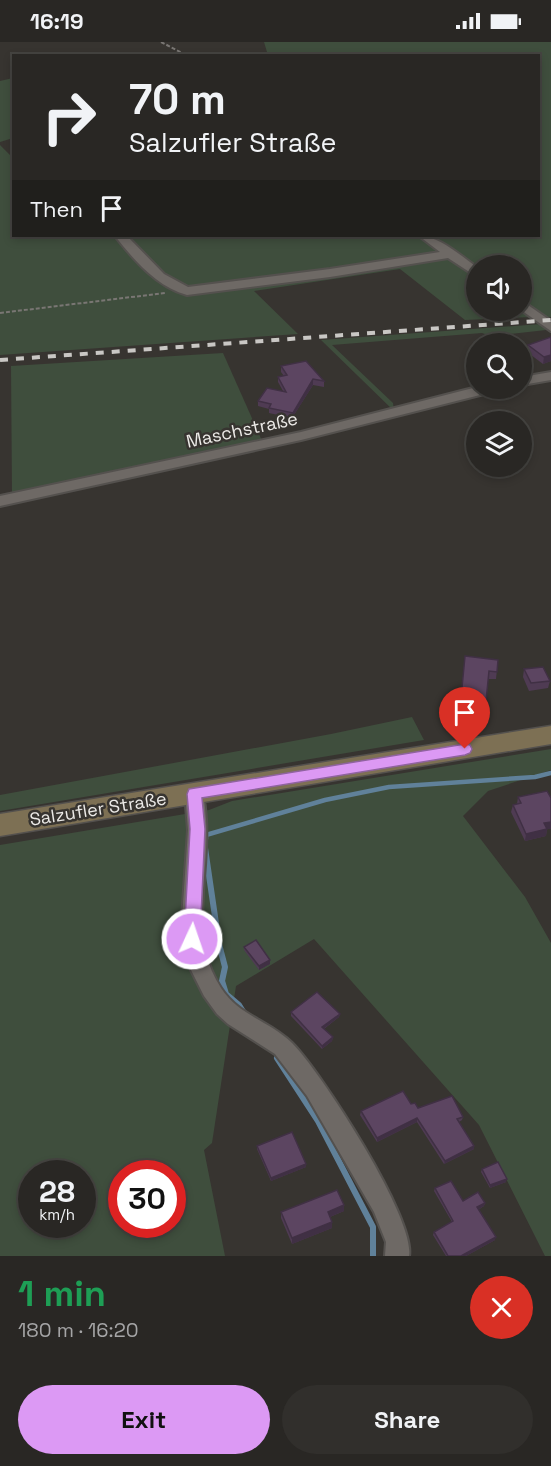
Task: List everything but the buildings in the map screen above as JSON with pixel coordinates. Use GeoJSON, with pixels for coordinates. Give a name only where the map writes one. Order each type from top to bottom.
{"type":"FeatureCollection","features":[{"type":"Feature","properties":{"kind":"main road","name":"Salzufler Straße"},"geometry":{"type":"LineString","coordinates":[[0,825],[551,735]]}},
{"type":"Feature","properties":{"kind":"street"},"geometry":{"type":"LineString","coordinates":[[122,237],[166,282],[187,291],[330,273],[451,254]]}},
{"type":"Feature","properties":{"kind":"street"},"geometry":{"type":"LineString","coordinates":[[426,237],[466,265]]}},
{"type":"Feature","properties":{"kind":"street"},"geometry":{"type":"LineString","coordinates":[[532,312],[551,327]]}},
{"type":"Feature","properties":{"kind":"street"},"geometry":{"type":"LineString","coordinates":[[535,314],[551,313]]}},
{"type":"Feature","properties":{"kind":"street"},"geometry":{"type":"LineString","coordinates":[[532,379],[551,376]]}},
{"type":"Feature","properties":{"kind":"street","name":"Maschstraße"},"geometry":{"type":"LineString","coordinates":[[0,501],[301,436],[466,394]]}},
{"type":"Feature","properties":{"kind":"street"},"geometry":{"type":"LineString","coordinates":[[194,794],[197,829],[192,939],[200,968],[219,1003],[234,1017],[275,1041],[289,1053],[305,1075],[390,1217],[398,1242],[397,1256]]}},
{"type":"Feature","properties":{"kind":"path"},"geometry":{"type":"LineString","coordinates":[[161,42],[184,54]]}},
{"type":"Feature","properties":{"kind":"path"},"geometry":{"type":"LineString","coordinates":[[0,313],[169,293],[178,289]]}},
{"type":"Feature","properties":{"kind":"green space"},"geometry":{"type":"Polygon","coordinates":[[[264,42],[551,42],[551,317],[544,318],[532,309],[532,255],[466,255],[466,262],[458,257],[450,261],[466,272],[466,320],[400,269],[254,291],[298,334],[0,355],[0,145],[12,157],[12,237],[540,237],[540,54],[270,54],[264,42]]]}},
{"type":"Feature","properties":{"kind":"green space"},"geometry":{"type":"Polygon","coordinates":[[[12,78],[12,138],[0,142],[0,81],[12,78]]]}},
{"type":"Feature","properties":{"kind":"green space"},"geometry":{"type":"Polygon","coordinates":[[[541,324],[546,330],[518,333],[466,333],[332,345],[393,403],[394,411],[321,340],[541,324]]]}},
{"type":"Feature","properties":{"kind":"green space"},"geometry":{"type":"Polygon","coordinates":[[[223,353],[263,443],[12,494],[11,366],[223,353]]]}},
{"type":"Feature","properties":{"kind":"green space"},"geometry":{"type":"Polygon","coordinates":[[[412,717],[424,740],[0,811],[0,795],[412,717]]]}},
{"type":"Feature","properties":{"kind":"green space"},"geometry":{"type":"Polygon","coordinates":[[[551,749],[551,770],[488,791],[463,816],[525,897],[551,943],[551,1256],[545,1256],[479,1125],[314,939],[236,986],[212,1143],[204,1150],[225,1256],[0,1256],[0,845],[209,810],[232,801],[551,749]]]}},
{"type":"Feature","properties":{"kind":"waterway"},"geometry":{"type":"LineString","coordinates":[[206,839],[206,835],[325,800],[389,787],[535,777],[551,773]]}},
{"type":"Feature","properties":{"kind":"waterway"},"geometry":{"type":"LineString","coordinates":[[205,848],[219,944],[225,967],[222,981],[226,994],[239,1005],[244,1013]]}},
{"type":"Feature","properties":{"kind":"waterway"},"geometry":{"type":"LineString","coordinates":[[277,1058],[318,1121],[373,1227],[373,1256]]}},
{"type":"Feature","properties":{"kind":"railway"},"geometry":{"type":"LineString","coordinates":[[0,360],[551,320]]}},
{"type":"Feature","properties":{"kind":"route"},"geometry":{"type":"LineString","coordinates":[[192,939],[197,829],[194,794],[465,749]]}}]}
